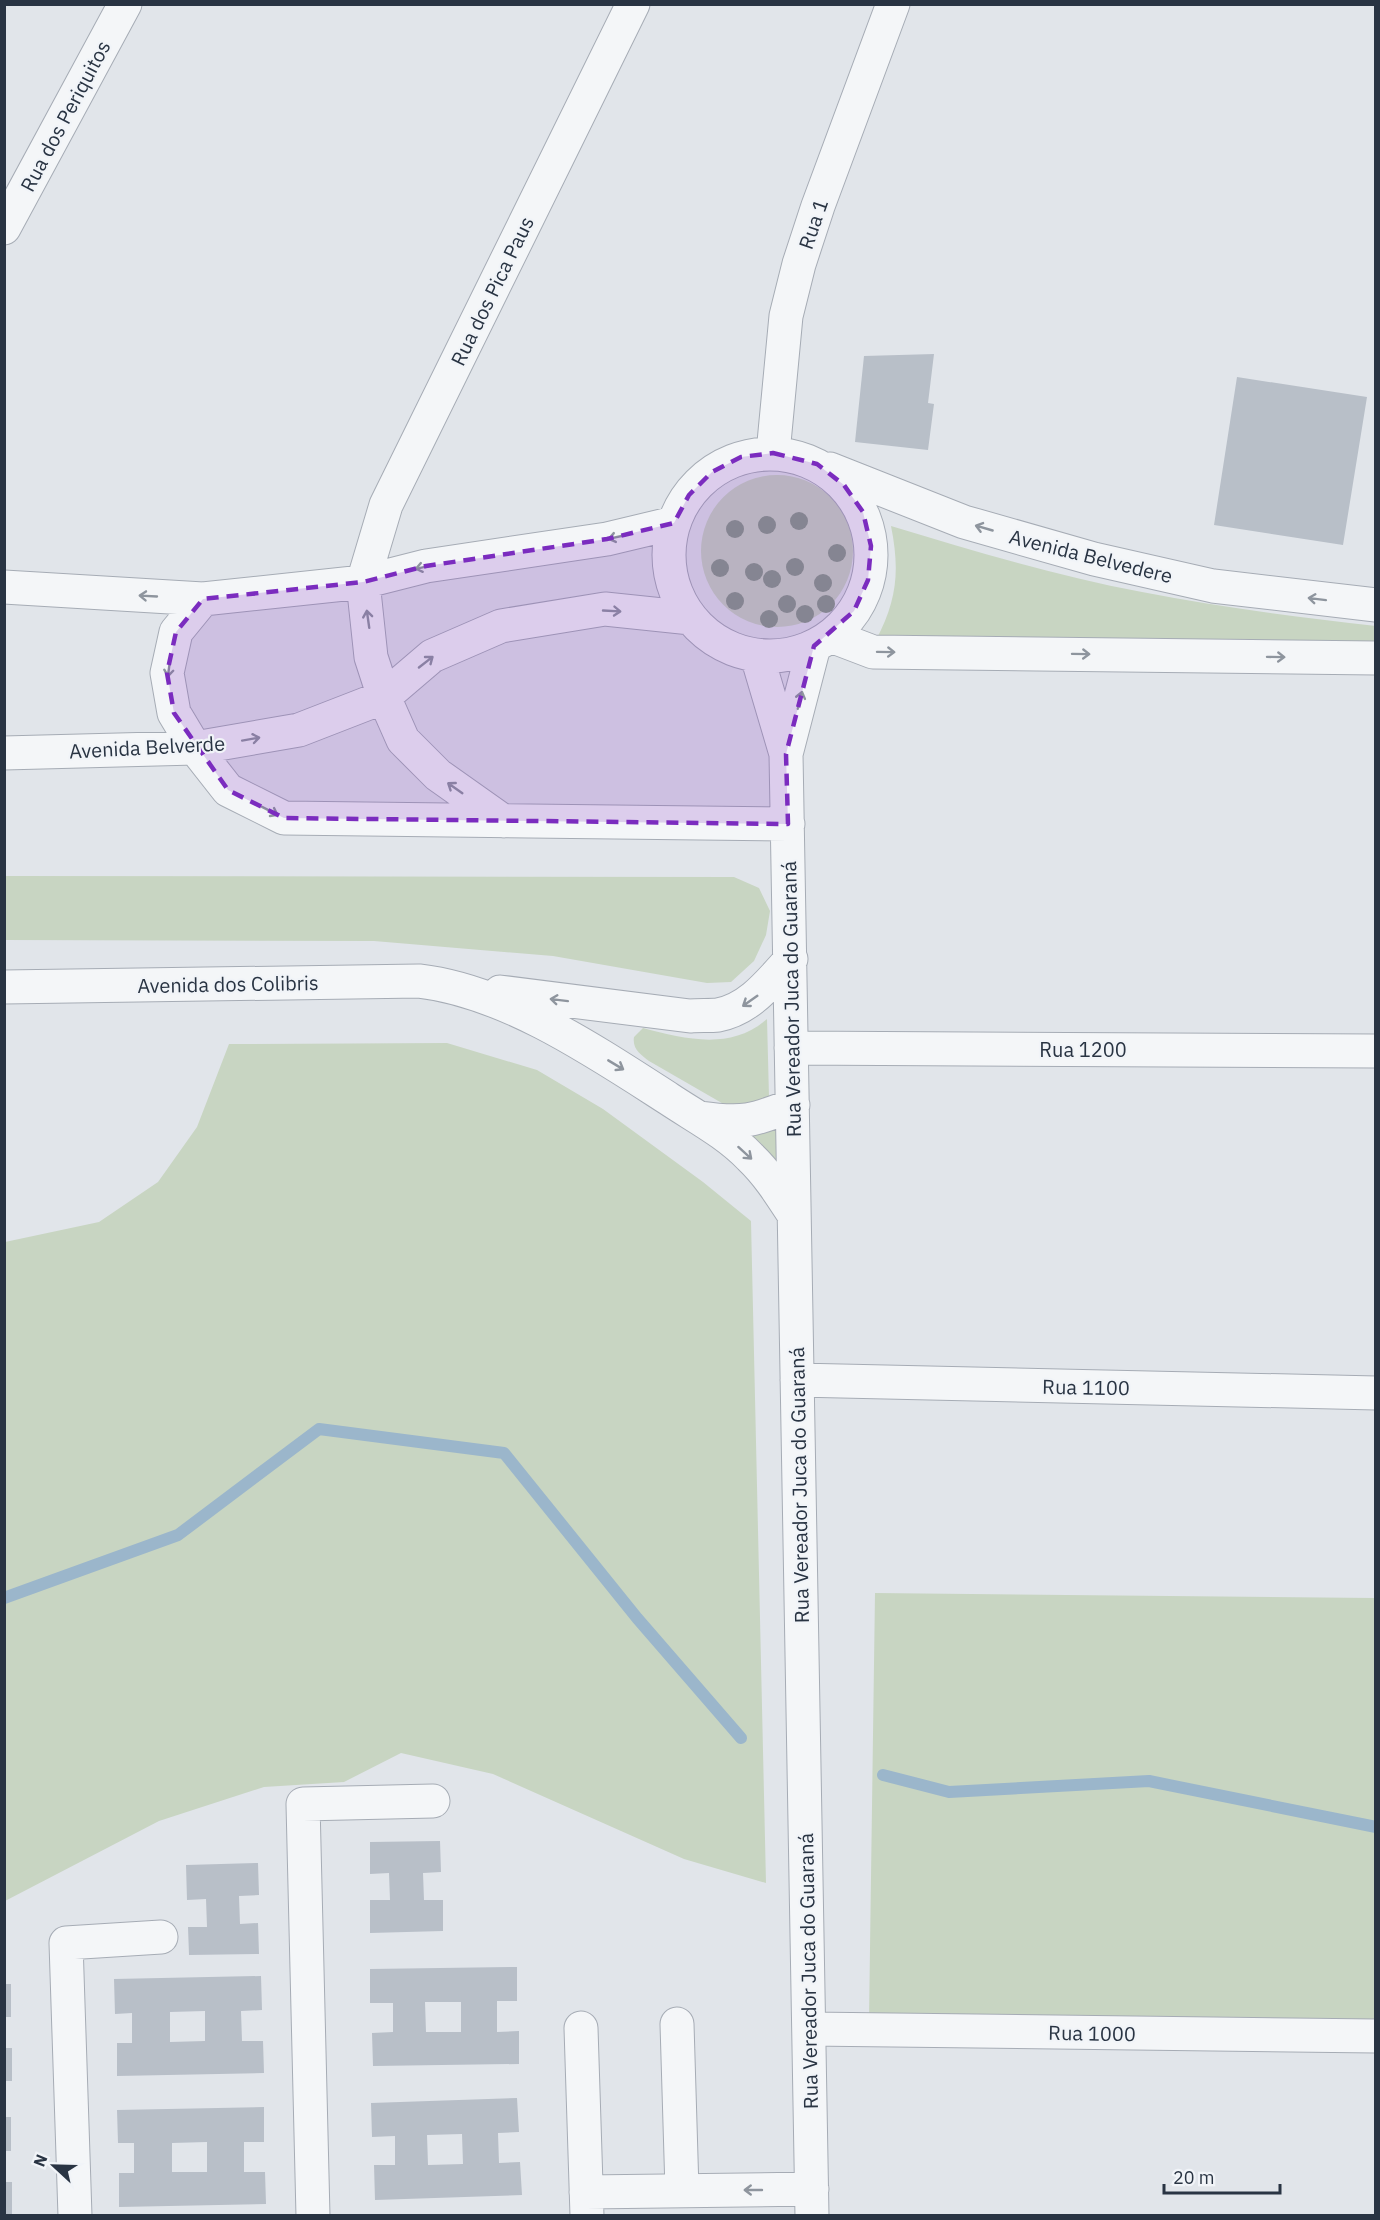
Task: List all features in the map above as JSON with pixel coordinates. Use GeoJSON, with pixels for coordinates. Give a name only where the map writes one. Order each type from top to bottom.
{"type":"FeatureCollection","features":[{"type":"Feature","properties":{"kind":"street","name":"Rua dos Periquitos"},"geometry":{"type":"LineString","coordinates":[[4,228],[125,4]]}},
{"type":"Feature","properties":{"kind":"street","name":"Rua dos Pica Paus"},"geometry":{"type":"LineString","coordinates":[[363,582],[386,505],[633,4]]}},
{"type":"Feature","properties":{"kind":"street","name":"Rua 1"},"geometry":{"type":"LineString","coordinates":[[773,453],[786,316],[799,264],[818,206],[893,4]]}},
{"type":"Feature","properties":{"kind":"street"},"geometry":{"type":"LineString","coordinates":[[773,453],[795,456],[817,464],[844,485],[863,513],[871,546],[868,580],[854,611],[822,641],[796,653],[757,656],[732,649],[709,636],[691,618],[675,589],[669,556],[674,523],[689,495],[712,472],[741,457],[773,453]]}},
{"type":"Feature","properties":{"kind":"street","name":"Avenida Belvedere"},"geometry":{"type":"LineString","coordinates":[[817,464],[964,522],[1094,559],[1213,586],[1376,606]]}},
{"type":"Feature","properties":{"kind":"street"},"geometry":{"type":"LineString","coordinates":[[4,587],[203,599],[363,582],[426,566],[607,539],[674,523]]}},
{"type":"Feature","properties":{"kind":"street"},"geometry":{"type":"LineString","coordinates":[[363,582],[372,657],[384,697],[403,740],[438,775],[503,821]]}},
{"type":"Feature","properties":{"kind":"street"},"geometry":{"type":"LineString","coordinates":[[203,599],[176,632],[167,673],[174,713],[195,748],[228,790],[284,818],[788,824]]}},
{"type":"Feature","properties":{"kind":"street","name":"Avenida Belverde"},"geometry":{"type":"LineString","coordinates":[[4,753],[195,748],[299,730],[384,697],[432,656],[501,626],[605,609],[691,618]]}},
{"type":"Feature","properties":{"kind":"street"},"geometry":{"type":"LineString","coordinates":[[822,641],[873,652],[1376,658]]}},
{"type":"Feature","properties":{"kind":"street","name":"Rua Vereador Juca do Guaraná"},"geometry":{"type":"LineString","coordinates":[[786,754],[822,641]]}},
{"type":"Feature","properties":{"kind":"street","name":"Rua Vereador Juca do Guaraná"},"geometry":{"type":"LineString","coordinates":[[757,656],[786,754],[812,2203]]}},
{"type":"Feature","properties":{"kind":"street","name":"Avenida dos Colibris"},"geometry":{"type":"LineString","coordinates":[[4,987],[419,981],[690,1016],[718,1015],[740,1008],[755,997],[791,959]]}},
{"type":"Feature","properties":{"kind":"street","name":"Avenida dos Colibris"},"geometry":{"type":"LineString","coordinates":[[450,986],[504,1005],[552,1028],[617,1065],[724,1135],[749,1155],[766,1173],[794,1215]]}},
{"type":"Feature","properties":{"kind":"street","name":"Rua 1200"},"geometry":{"type":"LineString","coordinates":[[791,1048],[1376,1051]]}},
{"type":"Feature","properties":{"kind":"street","name":"Avenida dos Colibris"},"geometry":{"type":"LineString","coordinates":[[698,1118],[732,1122],[756,1119],[793,1105]]}},
{"type":"Feature","properties":{"kind":"street","name":"Rua 1100"},"geometry":{"type":"LineString","coordinates":[[797,1380],[1376,1393]]}},
{"type":"Feature","properties":{"kind":"street"},"geometry":{"type":"LineString","coordinates":[[313,2216],[303,1804],[433,1801]]}},
{"type":"Feature","properties":{"kind":"street"},"geometry":{"type":"LineString","coordinates":[[75,2216],[66,1943],[161,1937]]}},
{"type":"Feature","properties":{"kind":"street"},"geometry":{"type":"LineString","coordinates":[[677,2024],[682,2190]]}},
{"type":"Feature","properties":{"kind":"street"},"geometry":{"type":"LineString","coordinates":[[581,2028],[587,2204],[682,2190],[812,2203]]}},
{"type":"Feature","properties":{"kind":"street","name":"Rua 1000"},"geometry":{"type":"LineString","coordinates":[[809,2029],[1376,2036]]}},
{"type":"Feature","properties":{"kind":"highlighted area"},"geometry":{"type":"Polygon","coordinates":[[[773,453],[817,464],[844,485],[863,512],[871,546],[868,580],[854,611],[814,646],[786,754],[788,824],[284,818],[228,790],[174,713],[167,673],[176,632],[203,599],[363,582],[426,566],[607,539],[674,523],[689,495],[712,472],[741,457],[773,453]]]}},
{"type":"Feature","properties":{"kind":"green space"},"geometry":{"type":"Polygon","coordinates":[[[777,475],[806,481],[831,497],[847,522],[853,551],[847,580],[831,605],[806,621],[777,627],[748,621],[723,605],[707,580],[701,551],[707,522],[723,497],[748,481],[777,475]]]}},
{"type":"Feature","properties":{"kind":"green space"},"geometry":{"type":"Polygon","coordinates":[[[891,526],[1110,586],[1229,607],[1376,626],[1375,645],[876,640],[888,612],[895,585],[896,571],[891,526]]]}},
{"type":"Feature","properties":{"kind":"green space"},"geometry":{"type":"Polygon","coordinates":[[[4,876],[734,877],[759,888],[770,911],[766,935],[754,961],[731,982],[707,983],[553,956],[374,941],[5,940],[4,876]]]}},
{"type":"Feature","properties":{"kind":"green space"},"geometry":{"type":"Polygon","coordinates":[[[767,1019],[769,1097],[761,1105],[727,1106],[649,1061],[634,1045],[634,1037],[643,1028],[675,1036],[707,1040],[723,1039],[753,1029],[767,1019]]]}},
{"type":"Feature","properties":{"kind":"green space"},"geometry":{"type":"Polygon","coordinates":[[[447,1043],[537,1070],[603,1109],[703,1182],[751,1221],[766,1883],[684,1859],[493,1774],[401,1753],[344,1782],[264,1787],[159,1821],[5,1901],[5,1242],[99,1222],[158,1182],[197,1127],[229,1044],[447,1043]]]}},
{"type":"Feature","properties":{"kind":"green space"},"geometry":{"type":"Polygon","coordinates":[[[778,1127],[779,1170],[749,1135],[778,1127]]]}},
{"type":"Feature","properties":{"kind":"green space"},"geometry":{"type":"Polygon","coordinates":[[[875,1593],[1375,1598],[1375,2025],[869,2020],[875,1593]]]}},
{"type":"Feature","properties":{"kind":"building"},"geometry":{"type":"Polygon","coordinates":[[[934,354],[928,403],[934,404],[928,450],[855,442],[864,356],[934,354]]]}},
{"type":"Feature","properties":{"kind":"building"},"geometry":{"type":"Polygon","coordinates":[[[1237,377],[1367,397],[1343,545],[1214,525],[1237,377]]]}},
{"type":"Feature","properties":{"kind":"building"},"geometry":{"type":"Polygon","coordinates":[[[440,1841],[441,1872],[423,1873],[424,1900],[443,1900],[443,1931],[370,1933],[370,1900],[390,1900],[389,1873],[370,1874],[370,1842],[440,1841]]]}},
{"type":"Feature","properties":{"kind":"building"},"geometry":{"type":"Polygon","coordinates":[[[258,1863],[259,1895],[239,1896],[240,1924],[258,1923],[259,1954],[189,1955],[188,1927],[207,1927],[206,1899],[187,1900],[186,1865],[258,1863]]]}},
{"type":"Feature","properties":{"kind":"building"},"geometry":{"type":"Polygon","coordinates":[[[517,1967],[517,2001],[497,2001],[497,2032],[519,2031],[519,2064],[373,2066],[372,2033],[393,2032],[393,2003],[370,2003],[370,1969],[517,1967]],[[425,2002],[426,2032],[461,2032],[461,2002],[425,2002]]]}},
{"type":"Feature","properties":{"kind":"building"},"geometry":{"type":"Polygon","coordinates":[[[261,1976],[262,2010],[241,2011],[242,2041],[263,2041],[264,2073],[117,2076],[117,2043],[132,2043],[132,2013],[115,2014],[114,1979],[261,1976]],[[205,2011],[170,2012],[170,2042],[205,2041],[205,2011]]]}},
{"type":"Feature","properties":{"kind":"building"},"geometry":{"type":"Polygon","coordinates":[[[4,1984],[11,1984],[11,2017],[4,2017],[4,1984]]]}},
{"type":"Feature","properties":{"kind":"building"},"geometry":{"type":"Polygon","coordinates":[[[4,2048],[12,2048],[12,2081],[4,2081],[4,2048]]]}},
{"type":"Feature","properties":{"kind":"building"},"geometry":{"type":"Polygon","coordinates":[[[517,2098],[519,2132],[498,2133],[499,2163],[520,2162],[522,2195],[375,2200],[374,2165],[395,2165],[395,2136],[372,2137],[371,2103],[517,2098]],[[462,2134],[427,2135],[428,2165],[463,2164],[462,2134]]]}},
{"type":"Feature","properties":{"kind":"building"},"geometry":{"type":"Polygon","coordinates":[[[264,2107],[264,2142],[244,2142],[244,2172],[265,2172],[266,2204],[119,2207],[119,2173],[134,2173],[134,2143],[118,2143],[117,2110],[264,2107]],[[207,2142],[172,2143],[172,2172],[207,2172],[207,2142]]]}},
{"type":"Feature","properties":{"kind":"building"},"geometry":{"type":"Polygon","coordinates":[[[4,2117],[11,2117],[11,2151],[4,2151],[4,2117]]]}},
{"type":"Feature","properties":{"kind":"building"},"geometry":{"type":"Polygon","coordinates":[[[4,2182],[12,2182],[12,2215],[4,2215],[4,2182]]]}},
{"type":"Feature","properties":{"kind":"waterway"},"geometry":{"type":"LineString","coordinates":[[4,1598],[178,1535],[319,1429],[504,1453],[637,1618],[741,1738]]}},
{"type":"Feature","properties":{"kind":"waterway"},"geometry":{"type":"LineString","coordinates":[[883,1775],[949,1792],[1149,1781],[1376,1827]]}}]}
